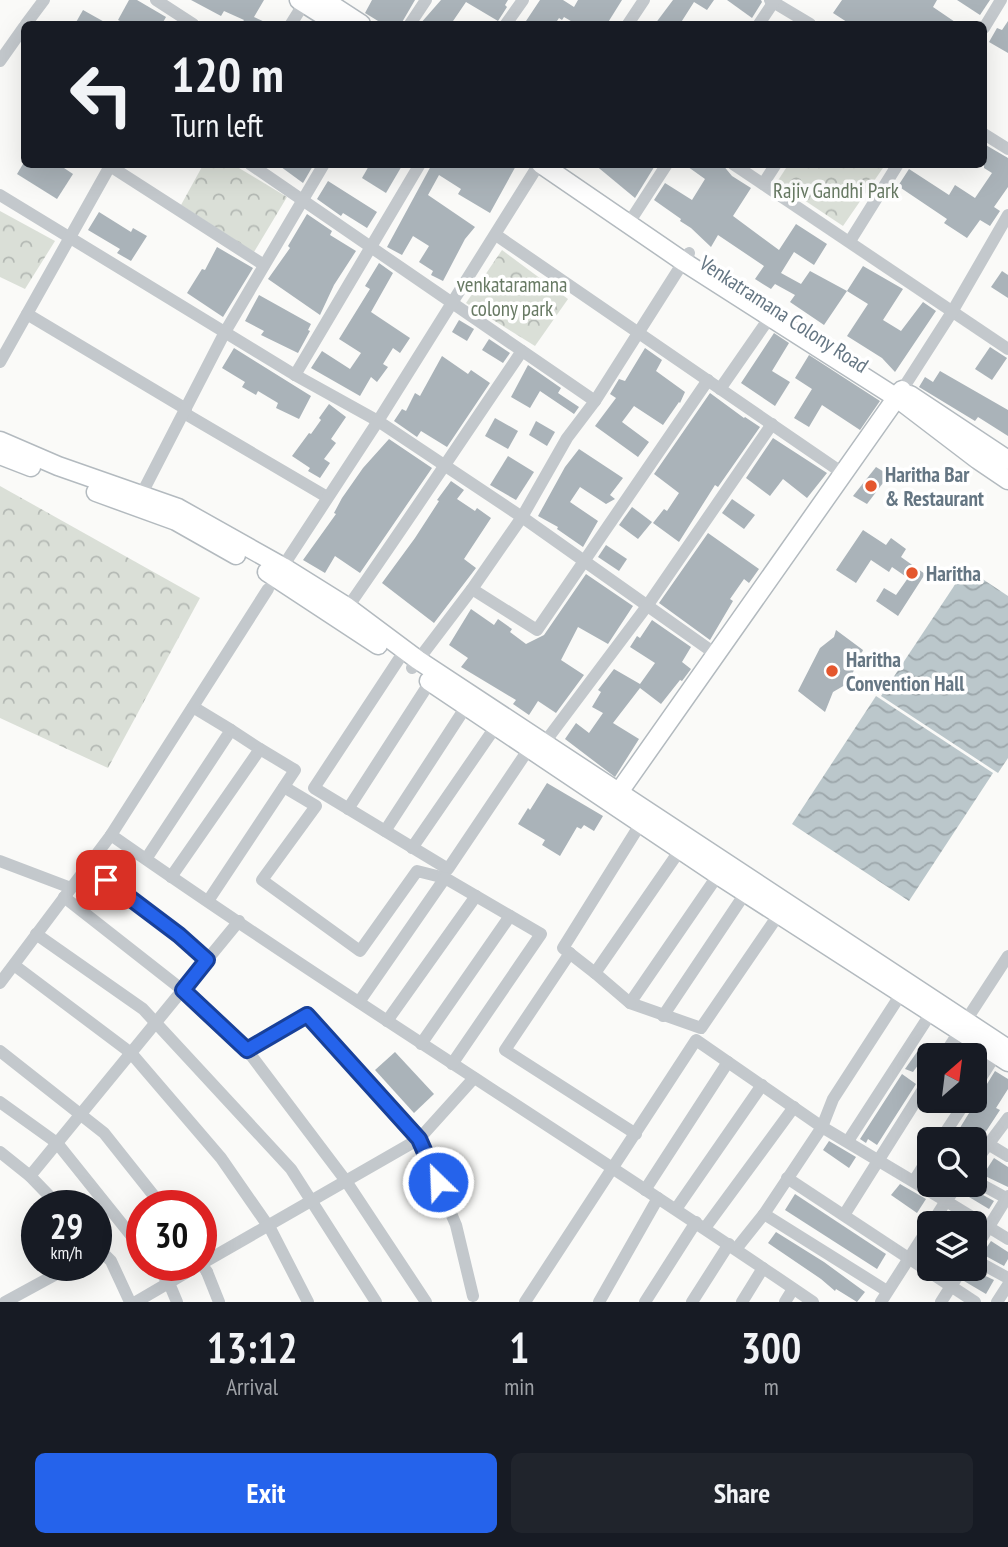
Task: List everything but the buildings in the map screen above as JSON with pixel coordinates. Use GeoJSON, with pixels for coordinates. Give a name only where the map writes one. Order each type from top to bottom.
{"type":"FeatureCollection","features":[{"type":"Feature","properties":{"kind":"street"},"geometry":{"type":"LineString","coordinates":[[29,21],[44,0]]}},
{"type":"Feature","properties":{"kind":"street"},"geometry":{"type":"LineString","coordinates":[[156,0],[188,21]]}},
{"type":"Feature","properties":{"kind":"street"},"geometry":{"type":"LineString","coordinates":[[324,0],[356,21]]}},
{"type":"Feature","properties":{"kind":"street"},"geometry":{"type":"LineString","coordinates":[[412,21],[426,0]]}},
{"type":"Feature","properties":{"kind":"street"},"geometry":{"type":"LineString","coordinates":[[508,21],[523,0]]}},
{"type":"Feature","properties":{"kind":"street"},"geometry":{"type":"LineString","coordinates":[[630,21],[644,0]]}},
{"type":"Feature","properties":{"kind":"street"},"geometry":{"type":"LineString","coordinates":[[987,23],[1001,0]]}},
{"type":"Feature","properties":{"kind":"street"},"geometry":{"type":"LineString","coordinates":[[293,21],[303,1],[333,21]]}},
{"type":"Feature","properties":{"kind":"street"},"geometry":{"type":"LineString","coordinates":[[761,21],[773,1],[805,21]]}},
{"type":"Feature","properties":{"kind":"street"},"geometry":{"type":"LineString","coordinates":[[0,61],[21,32]]}},
{"type":"Feature","properties":{"kind":"street"},"geometry":{"type":"LineString","coordinates":[[987,136],[1008,149]]}},
{"type":"Feature","properties":{"kind":"street"},"geometry":{"type":"LineString","coordinates":[[0,362],[107,168]]}},
{"type":"Feature","properties":{"kind":"street"},"geometry":{"type":"LineString","coordinates":[[114,168],[264,265]]}},
{"type":"Feature","properties":{"kind":"street"},"geometry":{"type":"LineString","coordinates":[[256,168],[595,401]]}},
{"type":"Feature","properties":{"kind":"street"},"geometry":{"type":"LineString","coordinates":[[137,501],[225,332],[322,168]]}},
{"type":"Feature","properties":{"kind":"street"},"geometry":{"type":"LineString","coordinates":[[295,375],[418,168]]}},
{"type":"Feature","properties":{"kind":"street"},"geometry":{"type":"LineString","coordinates":[[0,983],[111,835],[538,168]]}},
{"type":"Feature","properties":{"kind":"street"},"geometry":{"type":"LineString","coordinates":[[546,168],[687,257],[770,317],[900,394],[977,459],[1008,480]]}},
{"type":"Feature","properties":{"kind":"street","name":"Venkatramana Colony Road"},"geometry":{"type":"LineString","coordinates":[[569,168],[687,257],[1008,460]]}},
{"type":"Feature","properties":{"kind":"street"},"geometry":{"type":"LineString","coordinates":[[634,215],[664,168]]}},
{"type":"Feature","properties":{"kind":"street"},"geometry":{"type":"LineString","coordinates":[[739,168],[1008,349]]}},
{"type":"Feature","properties":{"kind":"street"},"geometry":{"type":"LineString","coordinates":[[763,184],[773,168]]}},
{"type":"Feature","properties":{"kind":"street"},"geometry":{"type":"LineString","coordinates":[[850,241],[896,168]]}},
{"type":"Feature","properties":{"kind":"street"},"geometry":{"type":"LineString","coordinates":[[0,195],[295,375],[378,421],[522,517],[717,655]]}},
{"type":"Feature","properties":{"kind":"street"},"geometry":{"type":"LineString","coordinates":[[616,797],[900,394],[952,312],[1008,215]]}},
{"type":"Feature","properties":{"kind":"street"},"geometry":{"type":"LineString","coordinates":[[496,235],[844,474]]}},
{"type":"Feature","properties":{"kind":"street"},"geometry":{"type":"LineString","coordinates":[[687,257],[595,401],[567,438],[522,517],[472,589],[410,662],[313,788],[448,869],[537,745],[647,606],[772,424]]}},
{"type":"Feature","properties":{"kind":"street"},"geometry":{"type":"LineString","coordinates":[[27,314],[327,497]]}},
{"type":"Feature","properties":{"kind":"street"},"geometry":{"type":"LineString","coordinates":[[720,389],[770,317]]}},
{"type":"Feature","properties":{"kind":"street"},"geometry":{"type":"LineString","coordinates":[[343,613],[522,351]]}},
{"type":"Feature","properties":{"kind":"street"},"geometry":{"type":"LineString","coordinates":[[472,589],[537,630],[708,380]]}},
{"type":"Feature","properties":{"kind":"street"},"geometry":{"type":"LineString","coordinates":[[0,441],[48,467]]}},
{"type":"Feature","properties":{"kind":"street"},"geometry":{"type":"LineString","coordinates":[[0,455],[48,467],[137,501],[178,508],[218,537],[260,561],[275,578],[343,613],[410,662],[1004,1055],[987,1074]]}},
{"type":"Feature","properties":{"kind":"street"},"geometry":{"type":"LineString","coordinates":[[410,662],[430,682],[469,701],[496,726],[537,745]]}},
{"type":"Feature","properties":{"kind":"street"},"geometry":{"type":"LineString","coordinates":[[348,809],[430,682]]}},
{"type":"Feature","properties":{"kind":"street"},"geometry":{"type":"LineString","coordinates":[[384,831],[469,701]]}},
{"type":"Feature","properties":{"kind":"street"},"geometry":{"type":"LineString","coordinates":[[193,707],[295,770],[208,901]]}},
{"type":"Feature","properties":{"kind":"street"},"geometry":{"type":"LineString","coordinates":[[412,848],[496,726]]}},
{"type":"Feature","properties":{"kind":"street"},"geometry":{"type":"LineString","coordinates":[[146,859],[231,730]]}},
{"type":"Feature","properties":{"kind":"street"},"geometry":{"type":"LineString","coordinates":[[171,877],[261,748]]}},
{"type":"Feature","properties":{"kind":"street"},"geometry":{"type":"LineString","coordinates":[[284,787],[316,806],[261,880],[360,951],[417,872],[446,878],[541,934],[452,1064]]}},
{"type":"Feature","properties":{"kind":"street"},"geometry":{"type":"LineString","coordinates":[[616,797],[641,823],[680,850],[930,1013],[962,1027]]}},
{"type":"Feature","properties":{"kind":"street"},"geometry":{"type":"LineString","coordinates":[[641,823],[563,948],[630,1003],[701,1028],[779,914]]}},
{"type":"Feature","properties":{"kind":"street"},"geometry":{"type":"LineString","coordinates":[[111,835],[421,1044],[676,1209],[813,1302]]}},
{"type":"Feature","properties":{"kind":"street"},"geometry":{"type":"LineString","coordinates":[[595,972],[680,850]]}},
{"type":"Feature","properties":{"kind":"street"},"geometry":{"type":"LineString","coordinates":[[0,861],[68,892],[183,990],[247,1050],[346,1181],[426,1302]]}},
{"type":"Feature","properties":{"kind":"street"},"geometry":{"type":"LineString","coordinates":[[88,866],[179,935],[207,960]]}},
{"type":"Feature","properties":{"kind":"street"},"geometry":{"type":"LineString","coordinates":[[630,1003],[718,875]]}},
{"type":"Feature","properties":{"kind":"street"},"geometry":{"type":"LineString","coordinates":[[359,1002],[446,878]]}},
{"type":"Feature","properties":{"kind":"street"},"geometry":{"type":"LineString","coordinates":[[663,1016],[746,892]]}},
{"type":"Feature","properties":{"kind":"street"},"geometry":{"type":"LineString","coordinates":[[387,1021],[476,896]]}},
{"type":"Feature","properties":{"kind":"street"},"geometry":{"type":"LineString","coordinates":[[421,1044],[510,916]]}},
{"type":"Feature","properties":{"kind":"street"},"geometry":{"type":"LineString","coordinates":[[30,1176],[239,921]]}},
{"type":"Feature","properties":{"kind":"street"},"geometry":{"type":"LineString","coordinates":[[36,934],[143,1009],[292,1169],[376,1302]]}},
{"type":"Feature","properties":{"kind":"street"},"geometry":{"type":"LineString","coordinates":[[570,953],[505,1050],[636,1134]]}},
{"type":"Feature","properties":{"kind":"street"},"geometry":{"type":"LineString","coordinates":[[952,1043],[1008,956]]}},
{"type":"Feature","properties":{"kind":"street"},"geometry":{"type":"LineString","coordinates":[[13,965],[131,1053],[221,1158],[271,1230],[308,1302]]}},
{"type":"Feature","properties":{"kind":"street"},"geometry":{"type":"LineString","coordinates":[[692,1302],[733,1247],[764,1214],[822,1126],[833,1099],[901,994]]}},
{"type":"Feature","properties":{"kind":"street"},"geometry":{"type":"LineString","coordinates":[[848,1141],[930,1013]]}},
{"type":"Feature","properties":{"kind":"street"},"geometry":{"type":"LineString","coordinates":[[247,1050],[307,1015],[419,1139],[456,1226],[469,1300]]}},
{"type":"Feature","properties":{"kind":"street"},"geometry":{"type":"LineString","coordinates":[[525,1302],[696,1040],[822,1126],[1008,1239]]}},
{"type":"Feature","properties":{"kind":"street"},"geometry":{"type":"LineString","coordinates":[[0,1051],[104,1133],[149,1190]]}},
{"type":"Feature","properties":{"kind":"street"},"geometry":{"type":"LineString","coordinates":[[645,1190],[728,1062]]}},
{"type":"Feature","properties":{"kind":"street"},"geometry":{"type":"LineString","coordinates":[[217,1257],[419,1139],[474,1078]]}},
{"type":"Feature","properties":{"kind":"street"},"geometry":{"type":"LineString","coordinates":[[676,1209],[762,1085]]}},
{"type":"Feature","properties":{"kind":"street"},"geometry":{"type":"LineString","coordinates":[[844,1215],[917,1100]]}},
{"type":"Feature","properties":{"kind":"street"},"geometry":{"type":"LineString","coordinates":[[0,1102],[57,1143],[126,1229]]}},
{"type":"Feature","properties":{"kind":"street"},"geometry":{"type":"LineString","coordinates":[[645,1302],[700,1225],[794,1107]]}},
{"type":"Feature","properties":{"kind":"street"},"geometry":{"type":"LineString","coordinates":[[1008,1118],[988,1144],[1008,1156]]}},
{"type":"Feature","properties":{"kind":"street"},"geometry":{"type":"LineString","coordinates":[[0,1152],[44,1190]]}},
{"type":"Feature","properties":{"kind":"street"},"geometry":{"type":"LineString","coordinates":[[914,1181],[917,1176]]}},
{"type":"Feature","properties":{"kind":"street"},"geometry":{"type":"LineString","coordinates":[[787,1178],[975,1302]]}},
{"type":"Feature","properties":{"kind":"street"},"geometry":{"type":"LineString","coordinates":[[987,1187],[1008,1198],[988,1227]]}},
{"type":"Feature","properties":{"kind":"street"},"geometry":{"type":"LineString","coordinates":[[940,1211],[949,1197]]}},
{"type":"Feature","properties":{"kind":"street"},"geometry":{"type":"LineString","coordinates":[[599,1302],[658,1198]]}},
{"type":"Feature","properties":{"kind":"street"},"geometry":{"type":"LineString","coordinates":[[764,1214],[884,1296],[898,1302]]}},
{"type":"Feature","properties":{"kind":"street"},"geometry":{"type":"LineString","coordinates":[[884,1296],[917,1246]]}},
{"type":"Feature","properties":{"kind":"street"},"geometry":{"type":"LineString","coordinates":[[112,1263],[133,1302],[173,1281]]}},
{"type":"Feature","properties":{"kind":"street"},"geometry":{"type":"LineString","coordinates":[[987,1267],[1008,1278]]}},
{"type":"Feature","properties":{"kind":"street"},"geometry":{"type":"LineString","coordinates":[[742,1302],[763,1268]]}},
{"type":"Feature","properties":{"kind":"street"},"geometry":{"type":"LineString","coordinates":[[5,1302],[44,1281]]}},
{"type":"Feature","properties":{"kind":"street"},"geometry":{"type":"LineString","coordinates":[[209,1281],[219,1302]]}},
{"type":"Feature","properties":{"kind":"street"},"geometry":{"type":"LineString","coordinates":[[941,1302],[954,1281]]}},
{"type":"Feature","properties":{"kind":"street"},"geometry":{"type":"LineString","coordinates":[[169,1283],[177,1302]]}},
{"type":"Feature","properties":{"kind":"street"},"geometry":{"type":"LineString","coordinates":[[997,1302],[1008,1285]]}},
{"type":"Feature","properties":{"kind":"street"},"geometry":{"type":"LineString","coordinates":[[785,1302],[793,1289]]}},
{"type":"Feature","properties":{"kind":"green space"},"geometry":{"type":"Polygon","coordinates":[[[201,168],[239,168],[287,197],[254,252],[181,205],[201,168]]]}},
{"type":"Feature","properties":{"kind":"green space","name":"Rajiv Gandhi Park"},"geometry":{"type":"Polygon","coordinates":[[[786,168],[883,168],[843,226],[777,182],[786,168]]]}},
{"type":"Feature","properties":{"kind":"green space"},"geometry":{"type":"Polygon","coordinates":[[[0,211],[55,241],[25,289],[0,277],[0,211]]]}},
{"type":"Feature","properties":{"kind":"green space","name":"venkataramana colony park"},"geometry":{"type":"Polygon","coordinates":[[[502,250],[568,299],[535,346],[466,303],[502,250]]]}},
{"type":"Feature","properties":{"kind":"green space"},"geometry":{"type":"Polygon","coordinates":[[[0,486],[200,598],[108,768],[0,718],[0,486]]]}},
{"type":"Feature","properties":{"kind":"water"},"geometry":{"type":"Polygon","coordinates":[[[966,568],[1008,596],[1008,758],[998,773],[881,696],[966,568]]]}},
{"type":"Feature","properties":{"kind":"water"},"geometry":{"type":"Polygon","coordinates":[[[876,696],[993,773],[909,901],[792,824],[876,696]]]}},
{"type":"Feature","properties":{"kind":"place","name":"Haritha Bar & Restaurant"},"geometry":{"type":"Point","coordinates":[871,486]}},
{"type":"Feature","properties":{"kind":"place","name":"Haritha"},"geometry":{"type":"Point","coordinates":[912,573]}},
{"type":"Feature","properties":{"kind":"place","name":"Haritha Convention Hall"},"geometry":{"type":"Point","coordinates":[832,671]}},
{"type":"Feature","properties":{"kind":"route"},"geometry":{"type":"LineString","coordinates":[[106,880],[179,935],[207,960],[183,990],[247,1050],[307,1015],[419,1139],[438,1182]]}}]}
